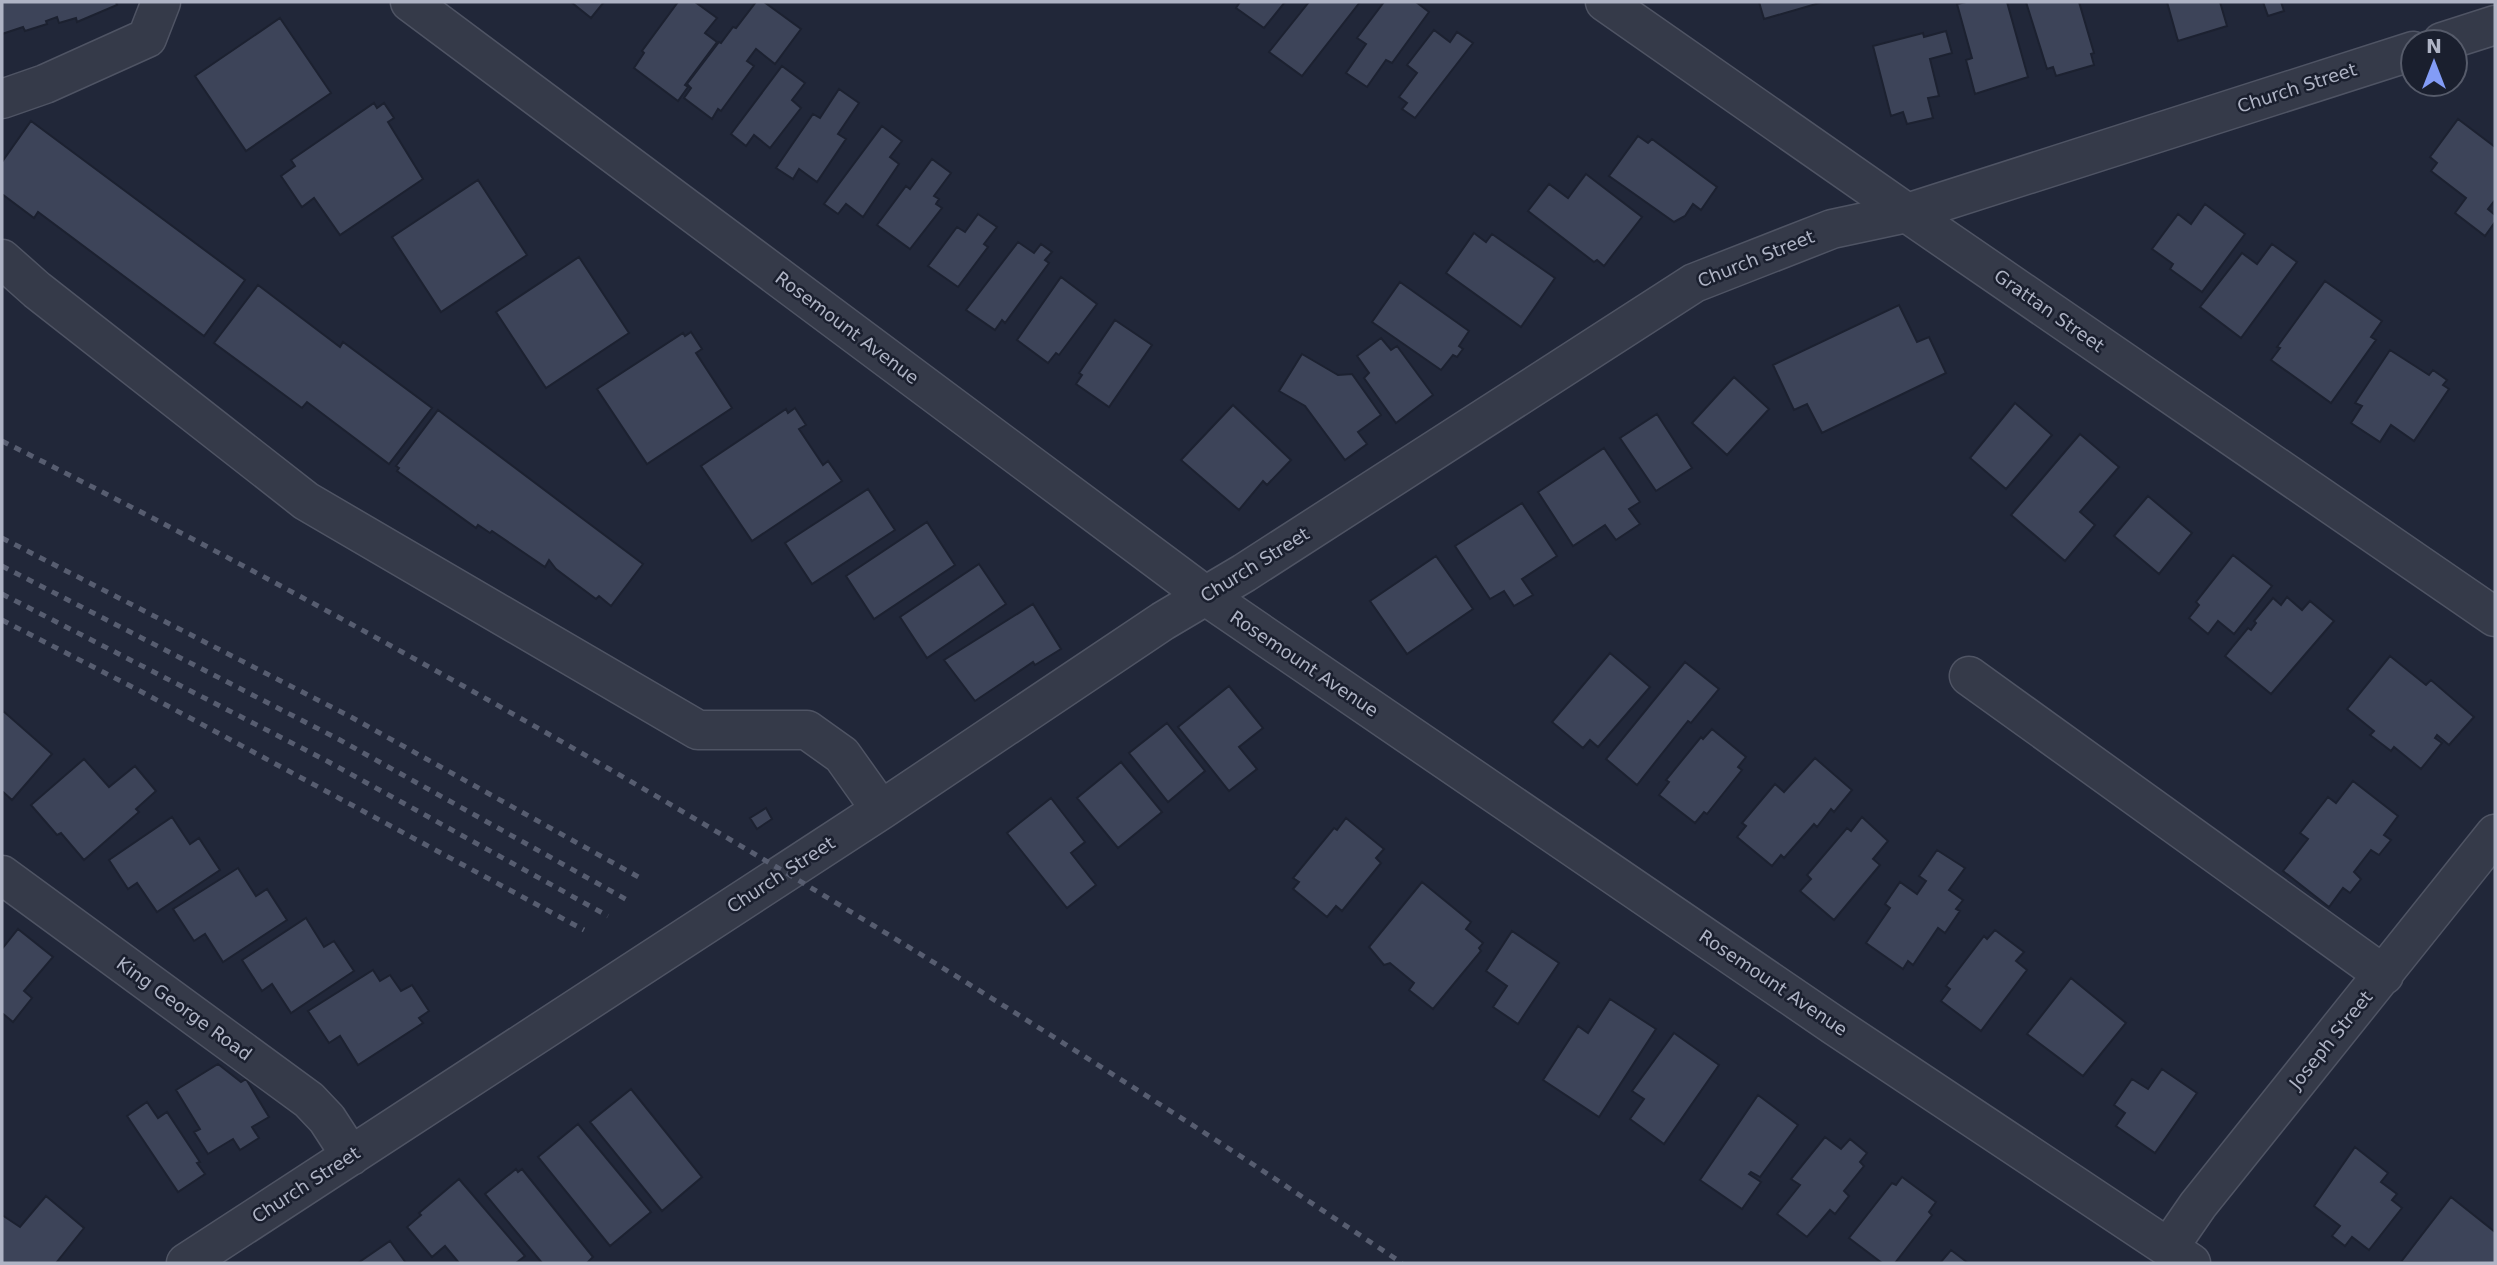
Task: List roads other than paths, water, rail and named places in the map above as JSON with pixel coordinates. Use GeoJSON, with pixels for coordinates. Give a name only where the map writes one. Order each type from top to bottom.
{"type":"FeatureCollection","features":[{"type":"Feature","properties":{"kind":"street"},"geometry":{"type":"LineString","coordinates":[[2,99],[45,84],[148,38],[161,2]]}},
{"type":"Feature","properties":{"kind":"street","name":"Rosemount Avenue"},"geometry":{"type":"LineString","coordinates":[[411,2],[1206,596],[1847,1033],[2180,1255]]}},
{"type":"Feature","properties":{"kind":"street","name":"Grattan Street"},"geometry":{"type":"LineString","coordinates":[[1605,2],[2495,617]]}},
{"type":"Feature","properties":{"kind":"street"},"geometry":{"type":"LineString","coordinates":[[2469,33],[2495,25]]}},
{"type":"Feature","properties":{"kind":"street","name":"Church Street"},"geometry":{"type":"LineString","coordinates":[[186,1263],[881,810],[1163,621],[1694,283],[1832,229],[1908,213],[2399,55]]}},
{"type":"Feature","properties":{"kind":"street"},"geometry":{"type":"LineString","coordinates":[[2,259],[37,290],[306,500],[698,730],[807,730],[842,755],[881,810]]}},
{"type":"Feature","properties":{"kind":"street"},"geometry":{"type":"LineString","coordinates":[[1969,676],[2384,975]]}},
{"type":"Feature","properties":{"kind":"street","name":"Joseph Street"},"geometry":{"type":"LineString","coordinates":[[2180,1255],[2198,1205],[2495,834]]}},
{"type":"Feature","properties":{"kind":"street","name":"King George Road"},"geometry":{"type":"LineString","coordinates":[[2,876],[309,1100],[327,1119],[351,1156]]}},
{"type":"Feature","properties":{"kind":"railway"},"geometry":{"type":"LineString","coordinates":[[2,441],[297,595],[588,756],[1016,1013],[1402,1263]]}},
{"type":"Feature","properties":{"kind":"railway"},"geometry":{"type":"LineString","coordinates":[[2,538],[351,717],[642,879]]}},
{"type":"Feature","properties":{"kind":"railway"},"geometry":{"type":"LineString","coordinates":[[2,566],[340,740],[629,901]]}},
{"type":"Feature","properties":{"kind":"railway"},"geometry":{"type":"LineString","coordinates":[[2,594],[327,761],[608,916]]}},
{"type":"Feature","properties":{"kind":"railway"},"geometry":{"type":"LineString","coordinates":[[2,620],[140,691],[584,930]]}}]}
